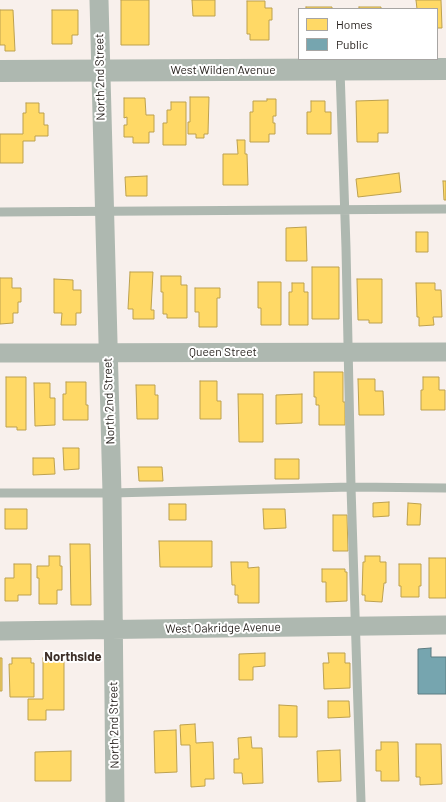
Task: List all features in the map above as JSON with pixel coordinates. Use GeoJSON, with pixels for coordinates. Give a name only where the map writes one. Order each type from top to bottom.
{"type":"FeatureCollection","features":[{"type":"Feature","properties":{"kind":"street","name":"North 2nd Street"},"geometry":{"type":"LineString","coordinates":[[99,0],[112,493],[112,630],[115,802]]}},
{"type":"Feature","properties":{"kind":"street","name":"West Wilden Avenue"},"geometry":{"type":"LineString","coordinates":[[0,71],[446,69]]}},
{"type":"Feature","properties":{"kind":"street","name":"Queen Street"},"geometry":{"type":"LineString","coordinates":[[0,353],[348,351],[446,352]]}},
{"type":"Feature","properties":{"kind":"street","name":"West Oakridge Avenue"},"geometry":{"type":"LineString","coordinates":[[0,631],[356,625],[446,625]]}},
{"type":"Feature","properties":{"kind":"lane"},"geometry":{"type":"LineString","coordinates":[[340,70],[361,802]]}},
{"type":"Feature","properties":{"kind":"lane"},"geometry":{"type":"LineString","coordinates":[[0,212],[446,209]]}},
{"type":"Feature","properties":{"kind":"lane"},"geometry":{"type":"LineString","coordinates":[[0,493],[112,493],[351,487],[446,488]]}},
{"type":"Feature","properties":{"kind":"building: Homes"},"geometry":{"type":"Polygon","coordinates":[[[121,0],[149,0],[149,45],[121,45],[121,0]]]}},
{"type":"Feature","properties":{"kind":"building: Homes"},"geometry":{"type":"Polygon","coordinates":[[[192,0],[215,0],[215,16],[193,16],[192,0]]]}},
{"type":"Feature","properties":{"kind":"building: Homes"},"geometry":{"type":"Polygon","coordinates":[[[416,0],[441,0],[442,28],[438,28],[438,8],[417,8],[416,0]]]}},
{"type":"Feature","properties":{"kind":"building: Homes"},"geometry":{"type":"Polygon","coordinates":[[[247,1],[265,1],[265,8],[272,8],[272,20],[269,20],[269,40],[250,40],[250,34],[247,34],[247,1]]]}},
{"type":"Feature","properties":{"kind":"building: Homes"},"geometry":{"type":"Polygon","coordinates":[[[306,7],[332,7],[332,8],[306,7]]]}},
{"type":"Feature","properties":{"kind":"building: Homes"},"geometry":{"type":"Polygon","coordinates":[[[359,7],[381,7],[381,8],[359,7]]]}},
{"type":"Feature","properties":{"kind":"building: Homes"},"geometry":{"type":"Polygon","coordinates":[[[0,10],[13,10],[15,51],[5,51],[5,45],[0,45],[0,10]]]}},
{"type":"Feature","properties":{"kind":"building: Homes"},"geometry":{"type":"Polygon","coordinates":[[[52,10],[78,10],[78,35],[72,35],[72,44],[52,44],[52,10]]]}},
{"type":"Feature","properties":{"kind":"building: Homes"},"geometry":{"type":"Polygon","coordinates":[[[190,97],[209,97],[208,134],[204,134],[204,138],[196,138],[196,134],[188,134],[188,122],[190,122],[190,97]]]}},
{"type":"Feature","properties":{"kind":"building: Homes"},"geometry":{"type":"Polygon","coordinates":[[[124,98],[145,98],[146,115],[154,115],[154,132],[149,132],[149,143],[133,143],[133,137],[124,137],[124,125],[127,125],[127,117],[124,118],[124,98]]]}},
{"type":"Feature","properties":{"kind":"building: Homes"},"geometry":{"type":"Polygon","coordinates":[[[267,99],[276,99],[276,116],[273,116],[273,123],[275,123],[275,134],[269,134],[269,142],[250,142],[250,112],[253,112],[253,101],[267,101],[267,99]]]}},
{"type":"Feature","properties":{"kind":"building: Homes"},"geometry":{"type":"Polygon","coordinates":[[[388,100],[388,133],[378,133],[378,142],[357,142],[356,101],[388,100]]]}},
{"type":"Feature","properties":{"kind":"building: Homes"},"geometry":{"type":"Polygon","coordinates":[[[311,101],[325,101],[325,112],[331,112],[331,134],[307,134],[307,112],[311,112],[311,101]]]}},
{"type":"Feature","properties":{"kind":"building: Homes"},"geometry":{"type":"Polygon","coordinates":[[[171,102],[186,102],[186,145],[163,145],[163,123],[167,123],[167,110],[171,110],[171,102]]]}},
{"type":"Feature","properties":{"kind":"building: Homes"},"geometry":{"type":"Polygon","coordinates":[[[26,103],[39,103],[39,113],[44,113],[44,125],[48,125],[48,136],[35,136],[35,141],[23,141],[23,163],[0,163],[0,134],[23,134],[23,113],[26,113],[26,103]]]}},
{"type":"Feature","properties":{"kind":"building: Homes"},"geometry":{"type":"Polygon","coordinates":[[[237,140],[245,140],[248,185],[223,185],[223,154],[238,154],[237,140]]]}},
{"type":"Feature","properties":{"kind":"building: Homes"},"geometry":{"type":"Polygon","coordinates":[[[399,173],[401,192],[358,197],[356,179],[399,173]]]}},
{"type":"Feature","properties":{"kind":"building: Homes"},"geometry":{"type":"Polygon","coordinates":[[[147,176],[147,196],[126,196],[125,177],[147,176]]]}},
{"type":"Feature","properties":{"kind":"building: Homes"},"geometry":{"type":"Polygon","coordinates":[[[443,181],[446,181],[446,200],[444,200],[443,181]]]}},
{"type":"Feature","properties":{"kind":"building: Homes"},"geometry":{"type":"Polygon","coordinates":[[[306,227],[307,261],[286,261],[286,228],[306,227]]]}},
{"type":"Feature","properties":{"kind":"building: Homes"},"geometry":{"type":"Polygon","coordinates":[[[416,232],[428,232],[428,252],[416,252],[416,232]]]}},
{"type":"Feature","properties":{"kind":"building: Homes"},"geometry":{"type":"Polygon","coordinates":[[[312,267],[339,267],[339,319],[312,319],[312,267]]]}},
{"type":"Feature","properties":{"kind":"building: Homes"},"geometry":{"type":"Polygon","coordinates":[[[130,272],[153,272],[151,310],[154,310],[154,319],[133,319],[133,309],[128,309],[130,272]]]}},
{"type":"Feature","properties":{"kind":"building: Homes"},"geometry":{"type":"Polygon","coordinates":[[[161,276],[181,276],[181,285],[187,285],[187,318],[167,318],[167,314],[163,314],[161,276]]]}},
{"type":"Feature","properties":{"kind":"building: Homes"},"geometry":{"type":"Polygon","coordinates":[[[0,278],[12,278],[12,288],[21,288],[21,302],[18,302],[18,313],[13,313],[13,323],[0,324],[0,278]]]}},
{"type":"Feature","properties":{"kind":"building: Homes"},"geometry":{"type":"Polygon","coordinates":[[[54,279],[73,280],[73,290],[81,290],[81,313],[76,313],[76,325],[61,325],[62,313],[54,313],[54,279]]]}},
{"type":"Feature","properties":{"kind":"building: Homes"},"geometry":{"type":"Polygon","coordinates":[[[357,279],[382,279],[382,323],[369,323],[369,320],[358,320],[357,279]]]}},
{"type":"Feature","properties":{"kind":"building: Homes"},"geometry":{"type":"Polygon","coordinates":[[[258,282],[281,282],[281,325],[261,325],[261,308],[258,308],[258,282]]]}},
{"type":"Feature","properties":{"kind":"building: Homes"},"geometry":{"type":"Polygon","coordinates":[[[292,283],[304,283],[304,292],[308,292],[308,325],[289,325],[289,292],[292,292],[292,283]]]}},
{"type":"Feature","properties":{"kind":"building: Homes"},"geometry":{"type":"Polygon","coordinates":[[[416,283],[435,283],[435,290],[441,290],[442,317],[433,317],[434,325],[419,326],[419,317],[417,317],[416,283]]]}},
{"type":"Feature","properties":{"kind":"building: Homes"},"geometry":{"type":"Polygon","coordinates":[[[195,288],[220,288],[220,298],[217,298],[217,327],[199,327],[199,312],[195,312],[195,288]]]}},
{"type":"Feature","properties":{"kind":"building: Homes"},"geometry":{"type":"Polygon","coordinates":[[[314,372],[343,372],[345,425],[319,425],[319,405],[316,405],[316,397],[314,397],[314,372]]]}},
{"type":"Feature","properties":{"kind":"building: Homes"},"geometry":{"type":"Polygon","coordinates":[[[6,377],[26,377],[26,430],[17,430],[17,427],[6,427],[6,377]]]}},
{"type":"Feature","properties":{"kind":"building: Homes"},"geometry":{"type":"Polygon","coordinates":[[[423,377],[439,377],[439,390],[445,390],[445,410],[421,410],[421,390],[423,390],[423,377]]]}},
{"type":"Feature","properties":{"kind":"building: Homes"},"geometry":{"type":"Polygon","coordinates":[[[358,379],[375,379],[375,391],[383,391],[384,415],[359,415],[358,379]]]}},
{"type":"Feature","properties":{"kind":"building: Homes"},"geometry":{"type":"Polygon","coordinates":[[[200,381],[217,381],[217,401],[221,401],[221,419],[200,419],[200,381]]]}},
{"type":"Feature","properties":{"kind":"building: Homes"},"geometry":{"type":"Polygon","coordinates":[[[66,382],[86,382],[86,405],[88,405],[88,420],[63,420],[63,394],[66,394],[66,382]]]}},
{"type":"Feature","properties":{"kind":"building: Homes"},"geometry":{"type":"Polygon","coordinates":[[[34,383],[50,383],[50,398],[55,398],[55,425],[35,426],[34,383]]]}},
{"type":"Feature","properties":{"kind":"building: Homes"},"geometry":{"type":"Polygon","coordinates":[[[136,385],[155,385],[155,395],[158,395],[158,419],[137,419],[136,385]]]}},
{"type":"Feature","properties":{"kind":"building: Homes"},"geometry":{"type":"Polygon","coordinates":[[[238,394],[263,394],[263,442],[239,442],[238,394]]]}},
{"type":"Feature","properties":{"kind":"building: Homes"},"geometry":{"type":"Polygon","coordinates":[[[302,394],[302,423],[276,424],[276,395],[302,394]]]}},
{"type":"Feature","properties":{"kind":"building: Homes"},"geometry":{"type":"Polygon","coordinates":[[[63,448],[79,448],[79,469],[64,470],[63,448]]]}},
{"type":"Feature","properties":{"kind":"building: Homes"},"geometry":{"type":"Polygon","coordinates":[[[33,458],[54,458],[55,474],[33,475],[33,458]]]}},
{"type":"Feature","properties":{"kind":"building: Homes"},"geometry":{"type":"Polygon","coordinates":[[[275,459],[299,459],[299,479],[275,479],[275,459]]]}},
{"type":"Feature","properties":{"kind":"building: Homes"},"geometry":{"type":"Polygon","coordinates":[[[138,467],[162,467],[163,481],[139,481],[138,467]]]}},
{"type":"Feature","properties":{"kind":"building: Homes"},"geometry":{"type":"Polygon","coordinates":[[[389,502],[389,516],[373,517],[373,503],[389,502]]]}},
{"type":"Feature","properties":{"kind":"building: Homes"},"geometry":{"type":"Polygon","coordinates":[[[408,503],[421,504],[420,525],[407,525],[408,503]]]}},
{"type":"Feature","properties":{"kind":"building: Homes"},"geometry":{"type":"Polygon","coordinates":[[[169,504],[186,504],[186,520],[169,520],[169,504]]]}},
{"type":"Feature","properties":{"kind":"building: Homes"},"geometry":{"type":"Polygon","coordinates":[[[5,509],[27,509],[27,529],[5,529],[5,509]]]}},
{"type":"Feature","properties":{"kind":"building: Homes"},"geometry":{"type":"Polygon","coordinates":[[[263,509],[285,509],[286,528],[264,529],[263,509]]]}},
{"type":"Feature","properties":{"kind":"building: Homes"},"geometry":{"type":"Polygon","coordinates":[[[333,515],[347,515],[348,551],[333,551],[333,515]]]}},
{"type":"Feature","properties":{"kind":"building: Homes"},"geometry":{"type":"Polygon","coordinates":[[[159,541],[212,541],[212,567],[160,567],[159,541]]]}},
{"type":"Feature","properties":{"kind":"building: Homes"},"geometry":{"type":"Polygon","coordinates":[[[70,544],[90,544],[91,605],[71,605],[70,544]]]}},
{"type":"Feature","properties":{"kind":"building: Homes"},"geometry":{"type":"Polygon","coordinates":[[[49,556],[60,556],[60,566],[62,566],[62,590],[57,590],[57,604],[39,604],[39,578],[37,578],[37,566],[49,566],[49,556]]]}},
{"type":"Feature","properties":{"kind":"building: Homes"},"geometry":{"type":"Polygon","coordinates":[[[365,556],[380,556],[380,562],[386,562],[386,583],[384,583],[382,602],[365,601],[365,595],[362,595],[363,562],[365,562],[365,556]]]}},
{"type":"Feature","properties":{"kind":"building: Homes"},"geometry":{"type":"Polygon","coordinates":[[[429,558],[446,558],[446,598],[429,598],[429,558]]]}},
{"type":"Feature","properties":{"kind":"building: Homes"},"geometry":{"type":"Polygon","coordinates":[[[231,562],[248,562],[248,568],[259,567],[259,603],[238,603],[238,595],[235,595],[235,585],[232,585],[231,562]]]}},
{"type":"Feature","properties":{"kind":"building: Homes"},"geometry":{"type":"Polygon","coordinates":[[[14,564],[31,564],[31,595],[18,595],[18,601],[5,601],[5,578],[14,578],[14,564]]]}},
{"type":"Feature","properties":{"kind":"building: Homes"},"geometry":{"type":"Polygon","coordinates":[[[399,564],[421,564],[421,586],[419,586],[419,597],[401,597],[401,586],[399,586],[399,564]]]}},
{"type":"Feature","properties":{"kind":"building: Homes"},"geometry":{"type":"Polygon","coordinates":[[[322,569],[345,569],[345,572],[347,572],[347,601],[326,602],[326,582],[322,582],[322,569]]]}},
{"type":"Feature","properties":{"kind":"building: Homes"},"geometry":{"type":"Polygon","coordinates":[[[265,653],[265,666],[253,667],[253,680],[239,680],[239,654],[265,653]]]}},
{"type":"Feature","properties":{"kind":"building: Homes"},"geometry":{"type":"Polygon","coordinates":[[[328,653],[345,653],[345,663],[350,663],[350,688],[324,689],[323,663],[329,663],[328,653]]]}},
{"type":"Feature","properties":{"kind":"building: Homes"},"geometry":{"type":"Polygon","coordinates":[[[0,658],[2,658],[2,691],[0,691],[0,658]]]}},
{"type":"Feature","properties":{"kind":"building: Homes"},"geometry":{"type":"Polygon","coordinates":[[[12,658],[31,658],[31,663],[34,663],[34,697],[10,697],[9,664],[12,664],[12,658]]]}},
{"type":"Feature","properties":{"kind":"building: Homes"},"geometry":{"type":"Polygon","coordinates":[[[43,658],[64,658],[64,710],[46,710],[46,720],[28,720],[28,699],[43,699],[43,658]]]}},
{"type":"Feature","properties":{"kind":"building: Homes"},"geometry":{"type":"Polygon","coordinates":[[[328,701],[349,701],[350,717],[328,718],[328,701]]]}},
{"type":"Feature","properties":{"kind":"building: Homes"},"geometry":{"type":"Polygon","coordinates":[[[279,705],[297,706],[297,737],[279,737],[279,705]]]}},
{"type":"Feature","properties":{"kind":"building: Homes"},"geometry":{"type":"Polygon","coordinates":[[[195,724],[196,743],[213,742],[214,779],[205,779],[205,786],[191,787],[190,745],[181,745],[180,725],[195,724]]]}},
{"type":"Feature","properties":{"kind":"building: Homes"},"geometry":{"type":"Polygon","coordinates":[[[176,730],[177,772],[155,773],[154,731],[176,730]]]}},
{"type":"Feature","properties":{"kind":"building: Homes"},"geometry":{"type":"Polygon","coordinates":[[[251,737],[252,748],[262,748],[263,783],[243,784],[242,773],[234,773],[234,759],[239,759],[238,738],[251,737]]]}},
{"type":"Feature","properties":{"kind":"building: Homes"},"geometry":{"type":"Polygon","coordinates":[[[381,742],[398,742],[399,781],[381,781],[381,771],[376,771],[376,750],[381,750],[381,742]]]}},
{"type":"Feature","properties":{"kind":"building: Homes"},"geometry":{"type":"Polygon","coordinates":[[[416,744],[441,744],[442,784],[420,785],[420,777],[416,777],[416,744]]]}},
{"type":"Feature","properties":{"kind":"building: Homes"},"geometry":{"type":"Polygon","coordinates":[[[340,750],[341,781],[318,782],[317,751],[340,750]]]}},
{"type":"Feature","properties":{"kind":"building: Homes"},"geometry":{"type":"Polygon","coordinates":[[[71,751],[71,781],[35,781],[35,752],[71,751]]]}},
{"type":"Feature","properties":{"kind":"building: Public"},"geometry":{"type":"Polygon","coordinates":[[[431,648],[431,657],[446,657],[446,694],[418,694],[418,649],[431,648]]]}},
{"type":"Feature","properties":{"kind":"district","name":"Northside"},"geometry":{"type":"Point","coordinates":[73,657]}}]}
